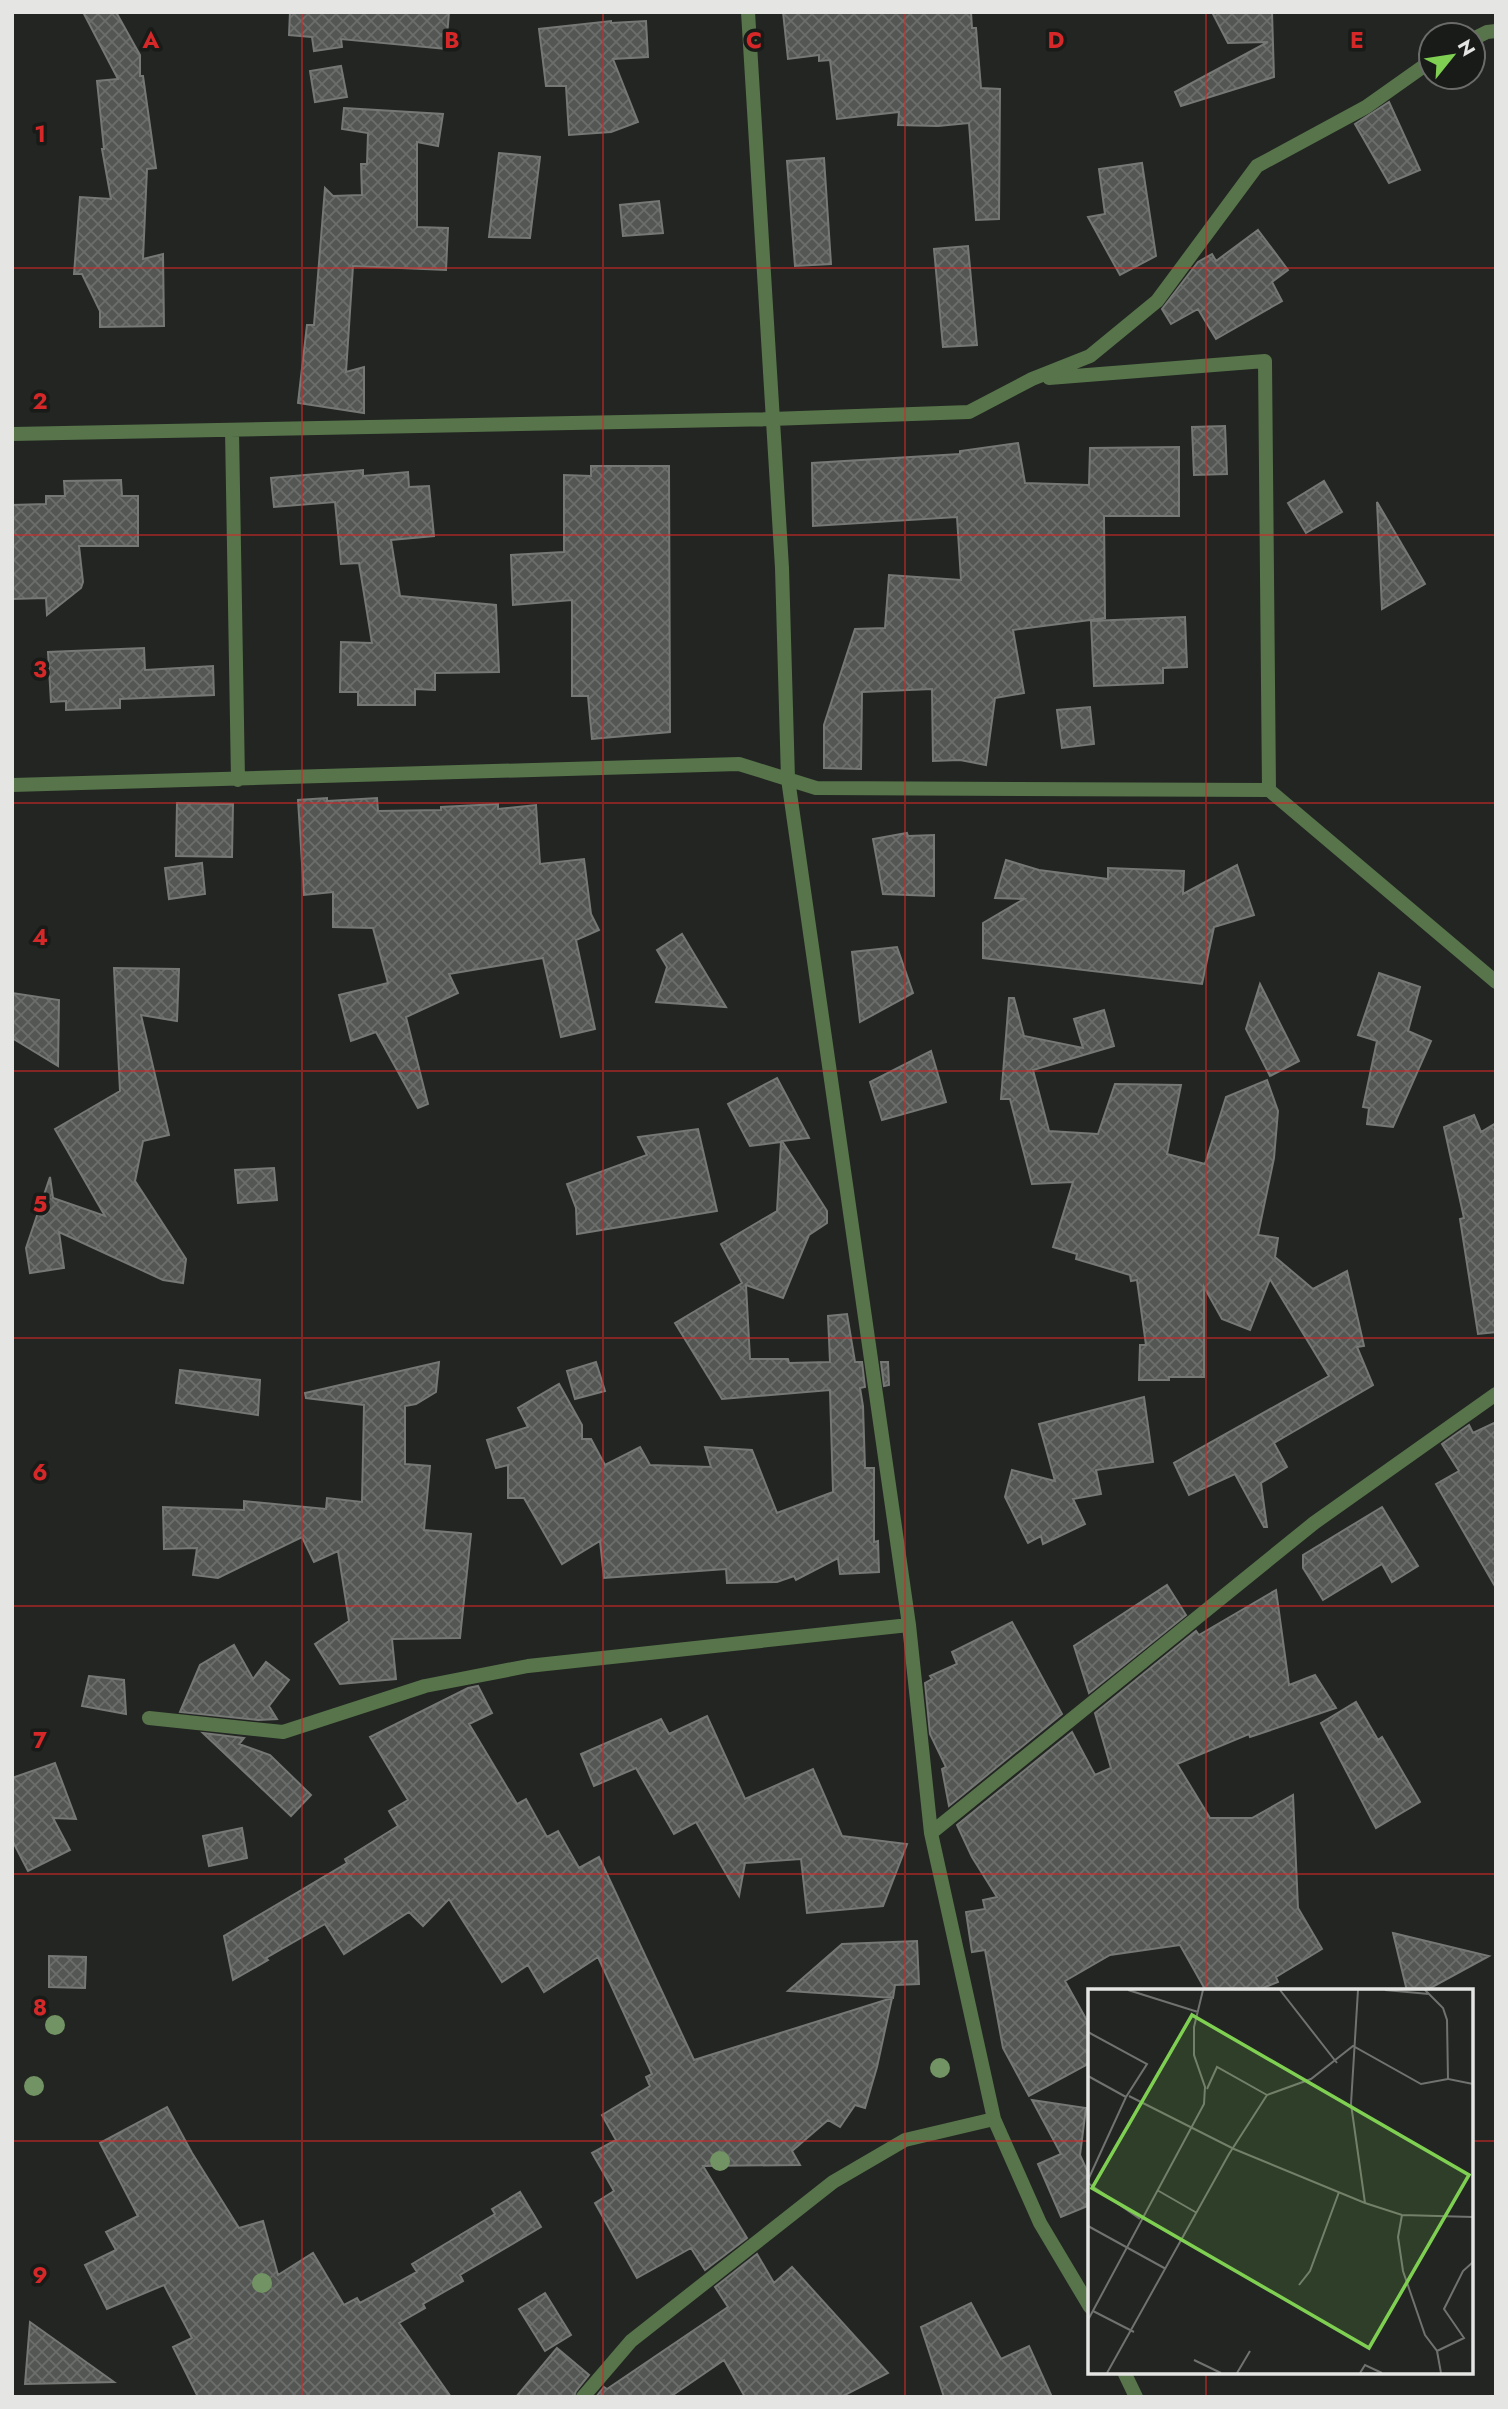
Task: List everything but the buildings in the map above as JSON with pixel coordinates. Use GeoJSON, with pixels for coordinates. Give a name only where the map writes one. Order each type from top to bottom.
{"type":"FeatureCollection","features":[{"type":"Feature","properties":{"kind":"street"},"geometry":{"type":"LineString","coordinates":[[748,12],[782,568],[788,779],[909,1625],[932,1833],[994,2119],[1040,2222],[1088,2304]]}},
{"type":"Feature","properties":{"kind":"street"},"geometry":{"type":"LineString","coordinates":[[12,434],[771,419],[969,412],[1032,379],[1090,356],[1157,300],[1257,166],[1366,107],[1417,71]]}},
{"type":"Feature","properties":{"kind":"street"},"geometry":{"type":"LineString","coordinates":[[1032,379],[1265,361],[1269,790]]}},
{"type":"Feature","properties":{"kind":"street"},"geometry":{"type":"LineString","coordinates":[[232,430],[238,780]]}},
{"type":"Feature","properties":{"kind":"street"},"geometry":{"type":"LineString","coordinates":[[12,785],[739,764],[816,788],[1269,790],[1496,982]]}},
{"type":"Feature","properties":{"kind":"street"},"geometry":{"type":"LineString","coordinates":[[932,1833],[1314,1523],[1496,1394]]}},
{"type":"Feature","properties":{"kind":"street"},"geometry":{"type":"LineString","coordinates":[[149,1718],[283,1732],[425,1686],[528,1666],[909,1625]]}},
{"type":"Feature","properties":{"kind":"street"},"geometry":{"type":"LineString","coordinates":[[583,2397],[631,2341],[833,2182],[905,2140],[994,2119]]}},
{"type":"Feature","properties":{"kind":"street"},"geometry":{"type":"LineString","coordinates":[[1125,2374],[1136,2397]]}}]}
